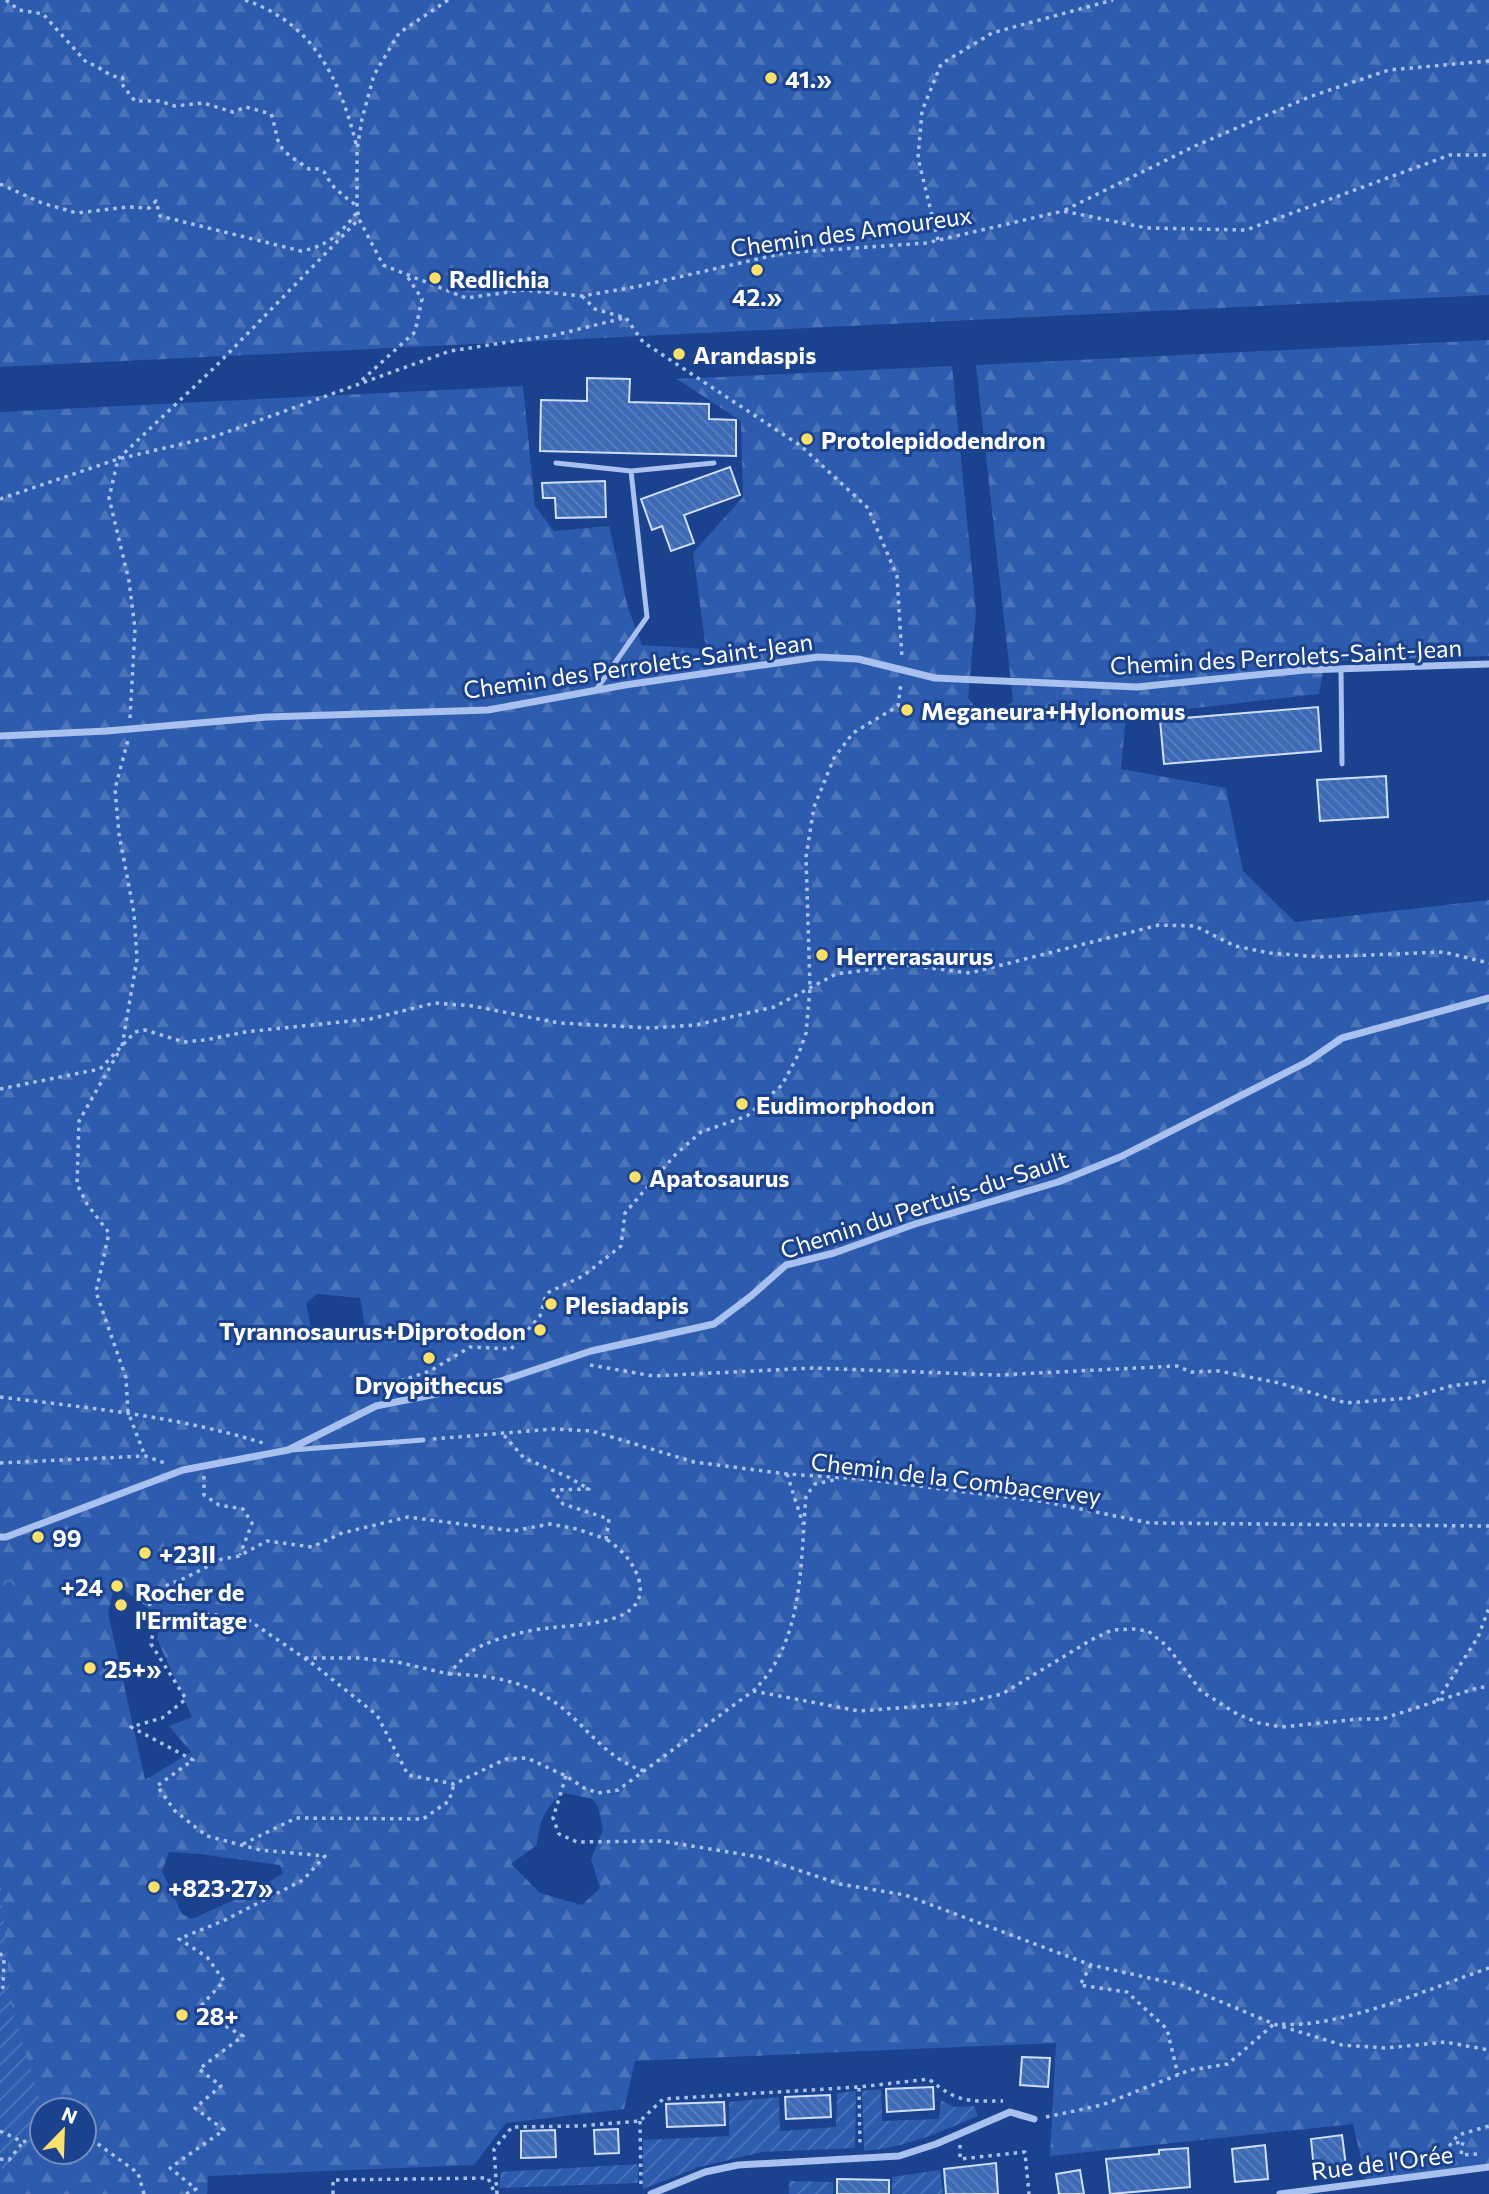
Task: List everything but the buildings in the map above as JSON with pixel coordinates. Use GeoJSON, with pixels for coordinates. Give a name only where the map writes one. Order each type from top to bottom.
{"type":"FeatureCollection","features":[{"type":"Feature","properties":{"kind":"street","name":"Chemin des Perrolets-Saint-Jean"},"geometry":{"type":"LineString","coordinates":[[0,736],[130,730],[267,716],[488,710],[596,690],[818,657],[858,659],[935,678],[1137,687],[1305,670],[1489,664]]}},
{"type":"Feature","properties":{"kind":"street","name":"Chemin du Pertuis-du-Sault"},"geometry":{"type":"LineString","coordinates":[[0,1537],[183,1470],[205,1468],[288,1450],[376,1406],[501,1381],[591,1352],[713,1324],[751,1296],[786,1265],[834,1253],[915,1224],[1058,1182],[1120,1157],[1307,1062],[1342,1038],[1489,998]]}},
{"type":"Feature","properties":{"kind":"street"},"geometry":{"type":"LineString","coordinates":[[651,2194],[705,2172],[738,2165],[899,2156],[936,2144],[1010,2112],[1034,2119]]}},
{"type":"Feature","properties":{"kind":"street","name":"Rue de l'Orée"},"geometry":{"type":"LineString","coordinates":[[1280,2194],[1489,2167]]}},
{"type":"Feature","properties":{"kind":"lane"},"geometry":{"type":"LineString","coordinates":[[556,463],[631,471],[714,463]]}},
{"type":"Feature","properties":{"kind":"lane"},"geometry":{"type":"LineString","coordinates":[[596,690],[646,617],[631,471]]}},
{"type":"Feature","properties":{"kind":"lane"},"geometry":{"type":"LineString","coordinates":[[1340,669],[1342,764]]}},
{"type":"Feature","properties":{"kind":"lane","name":"Chemin du Pertuis-du-Sault"},"geometry":{"type":"LineString","coordinates":[[288,1450],[424,1440]]}},
{"type":"Feature","properties":{"kind":"path"},"geometry":{"type":"LineString","coordinates":[[6,0],[19,10],[43,15],[87,63],[94,64],[111,75],[122,76],[125,83],[123,86],[135,101],[159,101],[175,106],[203,103],[233,111],[246,107],[271,114],[281,147],[309,169],[317,168],[324,172],[331,184],[358,209]]}},
{"type":"Feature","properties":{"kind":"path"},"geometry":{"type":"LineString","coordinates":[[245,0],[268,8],[294,25],[329,69],[348,111],[357,150]]}},
{"type":"Feature","properties":{"kind":"path"},"geometry":{"type":"LineString","coordinates":[[376,1406],[394,1383],[430,1371],[470,1347],[511,1349],[540,1316],[549,1292],[583,1276],[621,1246],[625,1213],[675,1156],[701,1132],[747,1116],[782,1085],[806,1033],[810,988],[806,857],[814,807],[834,758],[853,733],[898,706],[903,670],[897,576],[868,508],[801,446],[643,342],[626,318],[596,309],[582,296],[524,290],[466,298],[383,265],[359,219],[357,150],[362,119],[374,75],[399,33],[448,0]]}},
{"type":"Feature","properties":{"kind":"path"},"geometry":{"type":"LineString","coordinates":[[938,240],[918,158],[922,111],[941,64],[992,33],[1113,0]]}},
{"type":"Feature","properties":{"kind":"path"},"geometry":{"type":"LineString","coordinates":[[1063,211],[1195,146],[1309,97],[1389,70],[1489,61]]}},
{"type":"Feature","properties":{"kind":"path","name":"Chemin des Amoureux"},"geometry":{"type":"LineString","coordinates":[[582,296],[635,287],[784,253],[926,243],[1063,211],[1147,228],[1246,229],[1450,155],[1489,155]]}},
{"type":"Feature","properties":{"kind":"path"},"geometry":{"type":"LineString","coordinates":[[0,184],[42,203],[77,213],[128,207],[149,208],[156,201],[160,216],[302,251],[318,248],[334,238],[358,209]]}},
{"type":"Feature","properties":{"kind":"path"},"geometry":{"type":"LineString","coordinates":[[145,1455],[128,1412],[126,1378],[96,1292],[109,1233],[87,1205],[77,1184],[79,1121],[122,1046],[137,959],[134,913],[119,834],[115,789],[130,730],[135,629],[129,581],[109,498],[118,459],[216,366],[359,219]]}},
{"type":"Feature","properties":{"kind":"path"},"geometry":{"type":"LineString","coordinates":[[359,383],[415,332],[422,299],[406,275]]}},
{"type":"Feature","properties":{"kind":"path"},"geometry":{"type":"LineString","coordinates":[[0,499],[118,459],[216,436],[450,351],[555,335],[626,318]]}},
{"type":"Feature","properties":{"kind":"path"},"geometry":{"type":"LineString","coordinates":[[0,1089],[100,1069],[135,1032],[145,1030],[184,1042],[245,1032],[370,1019],[436,1003],[472,1006],[559,1023],[651,1028],[696,1025],[774,1007],[836,974],[906,965],[971,973],[1158,925],[1195,926],[1235,946],[1269,953],[1320,957],[1443,952],[1489,963]]}},
{"type":"Feature","properties":{"kind":"path"},"geometry":{"type":"LineString","coordinates":[[590,1365],[653,1376],[813,1368],[998,1375],[1177,1366],[1191,1372],[1219,1371],[1279,1383],[1346,1403],[1409,1398],[1451,1386],[1489,1381]]}},
{"type":"Feature","properties":{"kind":"path"},"geometry":{"type":"LineString","coordinates":[[0,1396],[128,1412],[219,1429],[265,1443]]}},
{"type":"Feature","properties":{"kind":"path","name":"Chemin de la Combacervey"},"geometry":{"type":"LineString","coordinates":[[424,1440],[552,1429],[592,1431],[694,1462],[1046,1502],[1150,1523],[1489,1526]]}},
{"type":"Feature","properties":{"kind":"path"},"geometry":{"type":"LineString","coordinates":[[501,1433],[524,1458],[589,1489],[553,1490],[563,1504],[609,1519],[606,1539]]}},
{"type":"Feature","properties":{"kind":"path"},"geometry":{"type":"LineString","coordinates":[[0,1463],[145,1455],[183,1470]]}},
{"type":"Feature","properties":{"kind":"path"},"geometry":{"type":"LineString","coordinates":[[205,1468],[204,1495],[219,1505],[243,1509],[252,1523],[239,1556]]}},
{"type":"Feature","properties":{"kind":"path"},"geometry":{"type":"LineString","coordinates":[[787,1474],[803,1526]]}},
{"type":"Feature","properties":{"kind":"path"},"geometry":{"type":"LineString","coordinates":[[155,1620],[210,1614],[250,1621],[304,1658],[377,1715],[408,1775],[454,1784],[506,1759],[527,1758],[598,1793],[618,1790],[764,1681],[784,1650],[796,1609],[806,1496],[815,1484],[838,1479],[862,1479]]}},
{"type":"Feature","properties":{"kind":"path"},"geometry":{"type":"LineString","coordinates":[[186,2194],[196,2189],[170,2168],[224,2130],[195,2108],[221,2086],[199,2069],[243,2036],[197,2010],[224,1981],[207,1957],[179,1939],[225,1920],[303,1880],[325,1856],[260,1850],[207,1836],[175,1811],[157,1786],[193,1760],[131,1727],[162,1718],[186,1699],[151,1644],[155,1620],[146,1594],[222,1559],[239,1556],[267,1541],[312,1547],[342,1533],[408,1517],[513,1531],[550,1524],[578,1529],[606,1539],[624,1553],[635,1569],[640,1596],[630,1611],[608,1621],[524,1632],[480,1646],[460,1660],[449,1674]]}},
{"type":"Feature","properties":{"kind":"path"},"geometry":{"type":"LineString","coordinates":[[1437,1701],[1478,1637],[1489,1608]]}},
{"type":"Feature","properties":{"kind":"path"},"geometry":{"type":"LineString","coordinates":[[753,1691],[859,1712],[963,1703],[1002,1694],[1112,1630],[1133,1629],[1148,1631],[1167,1646],[1201,1691],[1237,1714],[1259,1723],[1282,1727],[1382,1719],[1480,1687],[1489,1688]]}},
{"type":"Feature","properties":{"kind":"path"},"geometry":{"type":"LineString","coordinates":[[304,1658],[358,1658],[397,1662],[449,1674],[494,1677],[516,1682],[545,1695],[565,1710],[625,1765],[644,1771]]}},
{"type":"Feature","properties":{"kind":"path"},"geometry":{"type":"LineString","coordinates":[[566,1776],[553,1818],[559,1834],[577,1842],[661,1841],[758,1857],[840,1884],[905,1895],[1091,1965],[1181,1986],[1274,2024],[1342,2045],[1386,2048],[1445,2042],[1489,2050]]}},
{"type":"Feature","properties":{"kind":"path"},"geometry":{"type":"LineString","coordinates":[[243,1844],[296,1818],[423,1819],[449,1801],[454,1784]]}},
{"type":"Feature","properties":{"kind":"path"},"geometry":{"type":"LineString","coordinates":[[0,1953],[4,1958],[3,1987],[0,1990]]}},
{"type":"Feature","properties":{"kind":"path"},"geometry":{"type":"LineString","coordinates":[[1091,1965],[1080,1985],[1127,1992],[1167,2029],[1178,2075]]}},
{"type":"Feature","properties":{"kind":"path"},"geometry":{"type":"LineString","coordinates":[[1034,2119],[1102,2105],[1190,2070],[1228,2064],[1274,2024],[1300,2026],[1356,2014],[1489,1968]]}},
{"type":"Feature","properties":{"kind":"path"},"geometry":{"type":"LineString","coordinates":[[496,2194],[494,2149],[512,2127],[579,2126],[640,2121],[663,2099],[859,2087],[929,2079],[949,2096],[966,2101],[1007,2101],[1010,2112]]}},
{"type":"Feature","properties":{"kind":"path"},"geometry":{"type":"LineString","coordinates":[[859,2087],[860,2159]]}},
{"type":"Feature","properties":{"kind":"path"},"geometry":{"type":"LineString","coordinates":[[640,2121],[641,2194]]}},
{"type":"Feature","properties":{"kind":"path"},"geometry":{"type":"LineString","coordinates":[[1489,2126],[1458,2135],[1450,2144],[1463,2141],[1461,2155],[1489,2154]]}},
{"type":"Feature","properties":{"kind":"path"},"geometry":{"type":"LineString","coordinates":[[0,2131],[23,2142]]}},
{"type":"Feature","properties":{"kind":"path"},"geometry":{"type":"LineString","coordinates":[[960,2139],[960,2159],[1025,2152],[1029,2194]]}},
{"type":"Feature","properties":{"kind":"path"},"geometry":{"type":"LineString","coordinates":[[0,2159],[9,2160],[23,2142],[28,2140]]}},
{"type":"Feature","properties":{"kind":"path"},"geometry":{"type":"LineString","coordinates":[[98,2144],[138,2173],[144,2194]]}},
{"type":"Feature","properties":{"kind":"path"},"geometry":{"type":"LineString","coordinates":[[332,2194],[333,2180],[488,2178],[496,2194]]}},
{"type":"Feature","properties":{"kind":"green space"},"geometry":{"type":"Polygon","coordinates":[[[0,0],[1489,0],[1489,295],[0,367],[0,0]]]}},
{"type":"Feature","properties":{"kind":"green space"},"geometry":{"type":"Polygon","coordinates":[[[1489,340],[1489,656],[1325,661],[1319,694],[1126,716],[1121,769],[1226,788],[1243,871],[1295,922],[1489,900],[1489,2167],[1367,2184],[1353,2124],[1050,2156],[1056,2043],[635,2061],[624,2109],[506,2123],[474,2165],[208,2176],[207,2194],[0,2194],[0,1603],[27,1595],[0,1558],[0,412],[523,386],[535,506],[554,531],[609,526],[628,608],[642,645],[706,649],[693,553],[743,497],[741,421],[677,379],[952,366],[976,612],[968,698],[990,723],[1013,701],[976,365],[1489,340]],[[317,1294],[306,1303],[312,1333],[340,1338],[363,1334],[360,1298],[317,1294]],[[115,1583],[108,1613],[145,1780],[191,1752],[169,1726],[192,1717],[157,1639],[161,1618],[115,1583]],[[565,1793],[552,1803],[544,1815],[537,1845],[511,1864],[540,1893],[582,1905],[600,1888],[591,1859],[603,1830],[598,1806],[592,1799],[565,1793]],[[169,1852],[162,1871],[182,1914],[192,1919],[256,1890],[283,1873],[280,1865],[169,1852]]]}},
{"type":"Feature","properties":{"kind":"green space"},"geometry":{"type":"Polygon","coordinates":[[[0,1558],[28,1595],[0,1603],[0,1558]]]}},
{"type":"Feature","properties":{"kind":"green space"},"geometry":{"type":"Polygon","coordinates":[[[0,1878],[11,2003],[39,2096],[28,2096],[28,2149],[22,2151],[8,2170],[0,2168],[0,1878]]]}},
{"type":"Feature","properties":{"kind":"green space"},"geometry":{"type":"Polygon","coordinates":[[[881,2089],[882,2121],[939,2119],[941,2100],[954,2107],[974,2106],[978,2116],[908,2143],[864,2151],[862,2091],[881,2089]]]}},
{"type":"Feature","properties":{"kind":"green space"},"geometry":{"type":"Polygon","coordinates":[[[856,2091],[855,2148],[762,2152],[699,2167],[643,2189],[643,2140],[729,2136],[729,2102],[779,2097],[780,2131],[836,2127],[837,2093],[856,2091]]]}},
{"type":"Feature","properties":{"kind":"green space"},"geometry":{"type":"Polygon","coordinates":[[[639,2164],[638,2183],[499,2188],[501,2172],[639,2164]]]}},
{"type":"Feature","properties":{"kind":"green space"},"geometry":{"type":"Polygon","coordinates":[[[940,2170],[943,2194],[892,2194],[892,2177],[940,2170]]]}},
{"type":"Feature","properties":{"kind":"green space"},"geometry":{"type":"Polygon","coordinates":[[[789,2181],[833,2182],[833,2194],[789,2194],[789,2181]]]}},
{"type":"Feature","properties":{"kind":"place","name":"41.»"},"geometry":{"type":"Point","coordinates":[771,78]}},
{"type":"Feature","properties":{"kind":"place","name":"42.»"},"geometry":{"type":"Point","coordinates":[757,270]}},
{"type":"Feature","properties":{"kind":"place","name":"Redlichia"},"geometry":{"type":"Point","coordinates":[435,278]}},
{"type":"Feature","properties":{"kind":"place","name":"Arandaspis"},"geometry":{"type":"Point","coordinates":[679,354]}},
{"type":"Feature","properties":{"kind":"place","name":"Protolepidodendron"},"geometry":{"type":"Point","coordinates":[807,439]}},
{"type":"Feature","properties":{"kind":"place","name":"Meganeura+Hylonomus"},"geometry":{"type":"Point","coordinates":[907,710]}},
{"type":"Feature","properties":{"kind":"place","name":"Herrerasaurus"},"geometry":{"type":"Point","coordinates":[822,955]}},
{"type":"Feature","properties":{"kind":"place","name":"Eudimorphodon"},"geometry":{"type":"Point","coordinates":[742,1104]}},
{"type":"Feature","properties":{"kind":"place","name":"Apatosaurus"},"geometry":{"type":"Point","coordinates":[635,1177]}},
{"type":"Feature","properties":{"kind":"place","name":"Plesiadapis"},"geometry":{"type":"Point","coordinates":[551,1304]}},
{"type":"Feature","properties":{"kind":"place","name":"Tyrannosaurus+Diprotodon"},"geometry":{"type":"Point","coordinates":[540,1330]}},
{"type":"Feature","properties":{"kind":"place","name":"Dryopithecus"},"geometry":{"type":"Point","coordinates":[429,1358]}},
{"type":"Feature","properties":{"kind":"place","name":"99"},"geometry":{"type":"Point","coordinates":[38,1537]}},
{"type":"Feature","properties":{"kind":"place","name":"+23II"},"geometry":{"type":"Point","coordinates":[145,1553]}},
{"type":"Feature","properties":{"kind":"place","name":"+24"},"geometry":{"type":"Point","coordinates":[117,1586]}},
{"type":"Feature","properties":{"kind":"place","name":"Rocher de l'Ermitage"},"geometry":{"type":"Point","coordinates":[121,1605]}},
{"type":"Feature","properties":{"kind":"place","name":"25+»"},"geometry":{"type":"Point","coordinates":[90,1668]}},
{"type":"Feature","properties":{"kind":"place","name":"+823·27»"},"geometry":{"type":"Point","coordinates":[154,1887]}},
{"type":"Feature","properties":{"kind":"place","name":"28+"},"geometry":{"type":"Point","coordinates":[182,2015]}}]}
